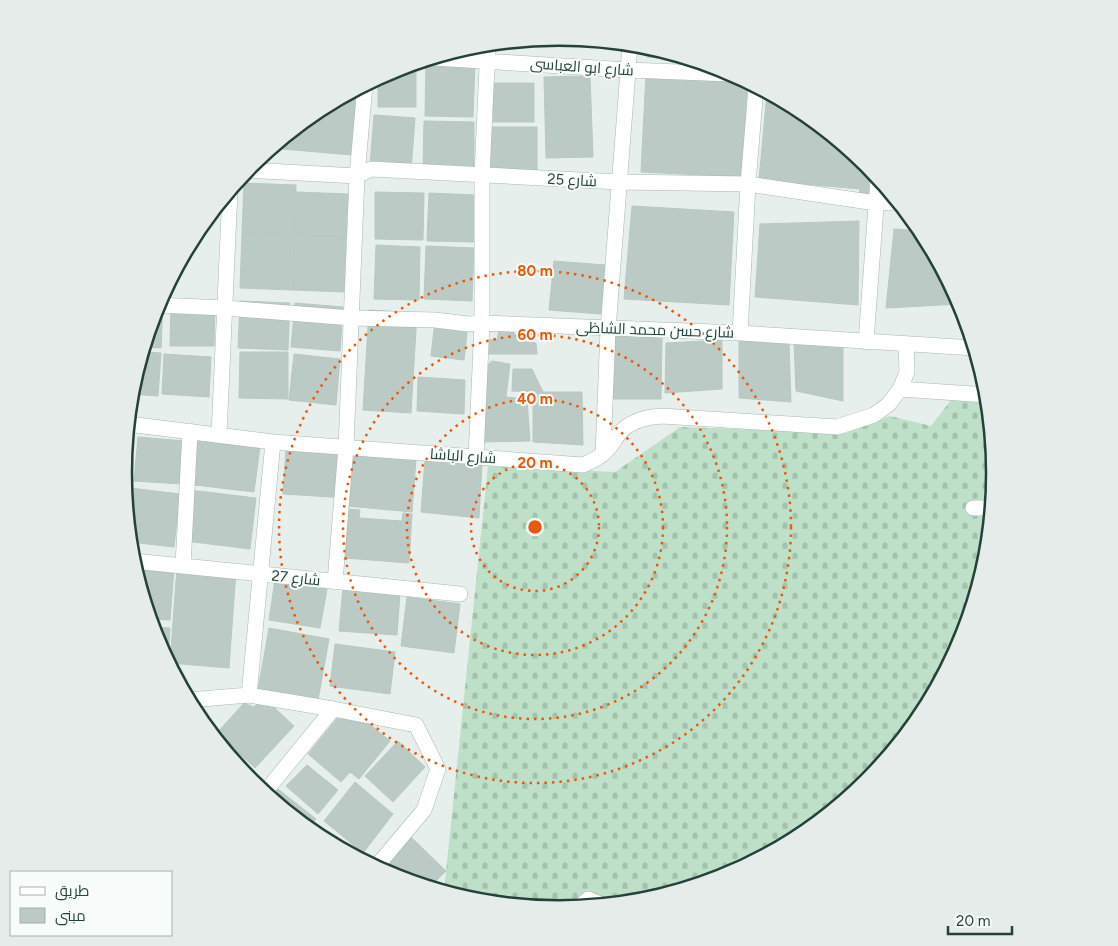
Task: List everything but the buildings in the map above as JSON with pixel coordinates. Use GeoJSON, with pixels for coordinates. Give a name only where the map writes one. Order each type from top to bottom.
{"type":"FeatureCollection","features":[{"type":"Feature","properties":{"kind":"street"},"geometry":{"type":"LineString","coordinates":[[476,457],[482,323],[482,175],[487,52]]}},
{"type":"Feature","properties":{"kind":"street"},"geometry":{"type":"LineString","coordinates":[[603,454],[608,329],[629,52]]}},
{"type":"Feature","properties":{"kind":"street","name":"شارع ابو العباسى"},"geometry":{"type":"LineString","coordinates":[[456,59],[707,73]]}},
{"type":"Feature","properties":{"kind":"street"},"geometry":{"type":"LineString","coordinates":[[335,582],[346,447],[357,176],[364,93]]}},
{"type":"Feature","properties":{"kind":"street"},"geometry":{"type":"LineString","coordinates":[[740,333],[748,184],[755,94]]}},
{"type":"Feature","properties":{"kind":"street","name":"شارع 25"},"geometry":{"type":"LineString","coordinates":[[257,171],[357,176],[371,170],[619,182],[748,184],[876,203],[889,202]]}},
{"type":"Feature","properties":{"kind":"street"},"geometry":{"type":"LineString","coordinates":[[866,342],[877,189]]}},
{"type":"Feature","properties":{"kind":"street"},"geometry":{"type":"LineString","coordinates":[[219,435],[229,202]]}},
{"type":"Feature","properties":{"kind":"street","name":"شارع حسن محمد الشاظى"},"geometry":{"type":"LineString","coordinates":[[167,305],[352,318],[435,320],[468,324],[740,333],[966,348]]}},
{"type":"Feature","properties":{"kind":"street","name":"شارع الباشا"},"geometry":{"type":"LineString","coordinates":[[135,425],[273,442],[583,465],[598,459],[609,449],[616,436],[629,424],[645,418],[662,416],[838,427],[874,415],[889,404],[900,389],[907,372],[906,344]]}},
{"type":"Feature","properties":{"kind":"street"},"geometry":{"type":"LineString","coordinates":[[900,389],[979,394]]}},
{"type":"Feature","properties":{"kind":"street"},"geometry":{"type":"LineString","coordinates":[[183,566],[190,431]]}},
{"type":"Feature","properties":{"kind":"street"},"geometry":{"type":"LineString","coordinates":[[250,695],[273,442]]}},
{"type":"Feature","properties":{"kind":"street"},"geometry":{"type":"LineString","coordinates":[[973,508],[984,508]]}},
{"type":"Feature","properties":{"kind":"street","name":"شارع 27"},"geometry":{"type":"LineString","coordinates":[[142,562],[460,594]]}},
{"type":"Feature","properties":{"kind":"street"},"geometry":{"type":"LineString","coordinates":[[197,699],[250,695],[416,725],[438,769],[424,810],[381,861]]}},
{"type":"Feature","properties":{"kind":"street"},"geometry":{"type":"LineString","coordinates":[[270,786],[333,709]]}},
{"type":"Feature","properties":{"kind":"green space"},"geometry":{"type":"Polygon","coordinates":[[[955,395],[979,396],[985,445],[986,473],[985,501],[978,556],[963,610],[942,662],[929,686],[898,733],[861,775],[819,812],[772,843],[722,867],[669,885],[615,896],[559,900],[503,896],[476,892],[445,884],[488,466],[615,472],[680,427],[846,433],[890,416],[931,426],[955,395]]]}}]}
